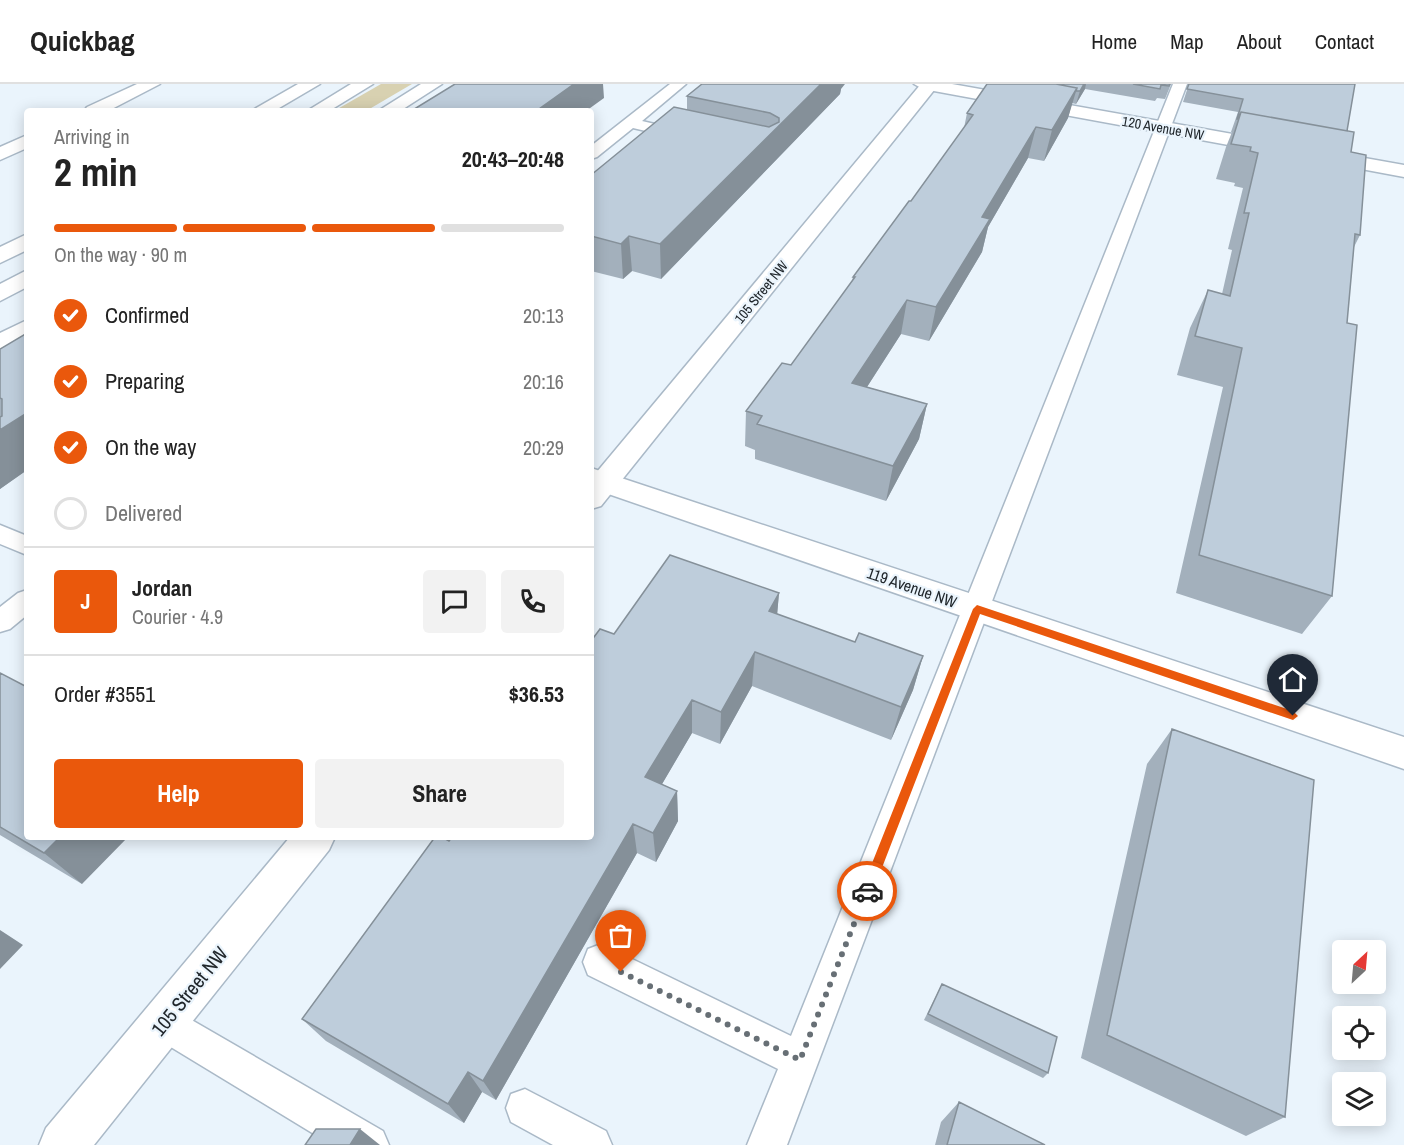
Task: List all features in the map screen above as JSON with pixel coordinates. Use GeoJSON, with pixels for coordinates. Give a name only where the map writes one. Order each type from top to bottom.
{"type":"FeatureCollection","features":[{"type":"Feature","properties":{"kind":"street"},"geometry":{"type":"LineString","coordinates":[[100,108],[152,84]]}},
{"type":"Feature","properties":{"kind":"street"},"geometry":{"type":"LineString","coordinates":[[266,108],[311,84]]}},
{"type":"Feature","properties":{"kind":"street"},"geometry":{"type":"LineString","coordinates":[[321,108],[364,84]]}},
{"type":"Feature","properties":{"kind":"street"},"geometry":{"type":"LineString","coordinates":[[392,108],[433,84]]}},
{"type":"Feature","properties":{"kind":"street","name":"120 Avenue NW"},"geometry":{"type":"LineString","coordinates":[[928,84],[1404,171]]}},
{"type":"Feature","properties":{"kind":"street","name":"105 Street NW"},"geometry":{"type":"LineString","coordinates":[[596,486],[928,84]]}},
{"type":"Feature","properties":{"kind":"street"},"geometry":{"type":"LineString","coordinates":[[0,154],[24,142]]}},
{"type":"Feature","properties":{"kind":"street"},"geometry":{"type":"LineString","coordinates":[[0,256],[24,243]]}},
{"type":"Feature","properties":{"kind":"street"},"geometry":{"type":"LineString","coordinates":[[0,343],[24,329]]}},
{"type":"Feature","properties":{"kind":"street","name":"119 Avenue NW"},"geometry":{"type":"LineString","coordinates":[[596,486],[977,609],[1404,753]]}},
{"type":"Feature","properties":{"kind":"street","name":"105 Street NW"},"geometry":{"type":"LineString","coordinates":[[63,1145],[313,840]]}},
{"type":"Feature","properties":{"kind":"lane"},"geometry":{"type":"LineString","coordinates":[[594,152],[679,84]]}},
{"type":"Feature","properties":{"kind":"lane"},"geometry":{"type":"LineString","coordinates":[[767,1145],[1180,84]]}},
{"type":"Feature","properties":{"kind":"lane"},"geometry":{"type":"LineString","coordinates":[[630,123],[699,138]]}},
{"type":"Feature","properties":{"kind":"lane"},"geometry":{"type":"LineString","coordinates":[[0,534],[24,545]]}},
{"type":"Feature","properties":{"kind":"lane"},"geometry":{"type":"LineString","coordinates":[[0,622],[24,602]]}},
{"type":"Feature","properties":{"kind":"lane"},"geometry":{"type":"LineString","coordinates":[[601,962],[800,1060]]}},
{"type":"Feature","properties":{"kind":"lane"},"geometry":{"type":"LineString","coordinates":[[164,1022],[369,1145]]}},
{"type":"Feature","properties":{"kind":"lane"},"geometry":{"type":"LineString","coordinates":[[525,1108],[592,1145]]}},
{"type":"Feature","properties":{"kind":"shaded area"},"geometry":{"type":"Polygon","coordinates":[[[381,84],[412,84],[371,108],[339,108],[381,84]]]}},
{"type":"Feature","properties":{"kind":"building"},"geometry":{"type":"Polygon","coordinates":[[[455,84],[574,84],[540,108],[416,108],[455,84]]]}},
{"type":"Feature","properties":{"kind":"building"},"geometry":{"type":"Polygon","coordinates":[[[702,84],[821,84],[660,244],[629,236],[621,244],[594,237],[594,173],[674,107],[769,127],[779,122],[779,118],[770,113],[687,96],[702,84]]]}},
{"type":"Feature","properties":{"kind":"building"},"geometry":{"type":"Polygon","coordinates":[[[987,84],[1056,84],[1077,88],[1052,130],[1036,127],[982,217],[990,219],[936,307],[907,300],[852,383],[927,404],[893,466],[757,424],[762,416],[746,411],[782,363],[791,365],[973,115],[967,113],[987,84]]]}},
{"type":"Feature","properties":{"kind":"building"},"geometry":{"type":"Polygon","coordinates":[[[1056,84],[1084,84],[1080,91],[1076,91],[1077,88],[1056,84]]]}},
{"type":"Feature","properties":{"kind":"building"},"geometry":{"type":"Polygon","coordinates":[[[1133,84],[1170,84],[1169,86],[1161,85],[1160,89],[1133,84]]]}},
{"type":"Feature","properties":{"kind":"building"},"geometry":{"type":"Polygon","coordinates":[[[1189,84],[1355,84],[1347,131],[1241,112],[1237,119],[1243,99],[1187,89],[1189,84]]]}},
{"type":"Feature","properties":{"kind":"building"},"geometry":{"type":"Polygon","coordinates":[[[1241,112],[1354,132],[1351,152],[1366,155],[1360,235],[1355,234],[1347,323],[1357,325],[1332,596],[1199,555],[1242,348],[1195,336],[1208,290],[1230,296],[1249,213],[1244,213],[1258,153],[1250,151],[1251,147],[1231,144],[1241,112]]]}},
{"type":"Feature","properties":{"kind":"building"},"geometry":{"type":"Polygon","coordinates":[[[24,335],[24,415],[0,430],[2,399],[0,398],[0,349],[24,335]]]}},
{"type":"Feature","properties":{"kind":"building"},"geometry":{"type":"Polygon","coordinates":[[[670,555],[779,593],[769,611],[855,642],[859,633],[923,656],[901,707],[755,652],[721,712],[692,700],[645,777],[677,791],[653,833],[633,824],[483,1081],[468,1072],[448,1104],[302,1019],[433,840],[594,840],[594,637],[600,629],[614,634],[670,555]]]}},
{"type":"Feature","properties":{"kind":"building"},"geometry":{"type":"Polygon","coordinates":[[[0,673],[24,685],[24,840],[57,840],[44,853],[0,827],[0,673]]]}},
{"type":"Feature","properties":{"kind":"building"},"geometry":{"type":"Polygon","coordinates":[[[1172,729],[1314,780],[1285,1117],[1107,1035],[1172,729]]]}},
{"type":"Feature","properties":{"kind":"building"},"geometry":{"type":"Polygon","coordinates":[[[942,984],[1057,1037],[1048,1073],[928,1014],[942,984]]]}},
{"type":"Feature","properties":{"kind":"building"},"geometry":{"type":"Polygon","coordinates":[[[959,1102],[1045,1145],[947,1145],[959,1102]]]}},
{"type":"Feature","properties":{"kind":"building"},"geometry":{"type":"Polygon","coordinates":[[[316,1129],[360,1129],[350,1145],[305,1145],[316,1129]]]}},
{"type":"Feature","properties":{"kind":"way so far"},"geometry":{"type":"LineString","coordinates":[[621,972],[800,1060],[867,891]]}},
{"type":"Feature","properties":{"kind":"route"},"geometry":{"type":"LineString","coordinates":[[867,891],[977,609],[1293,716]]}}]}
